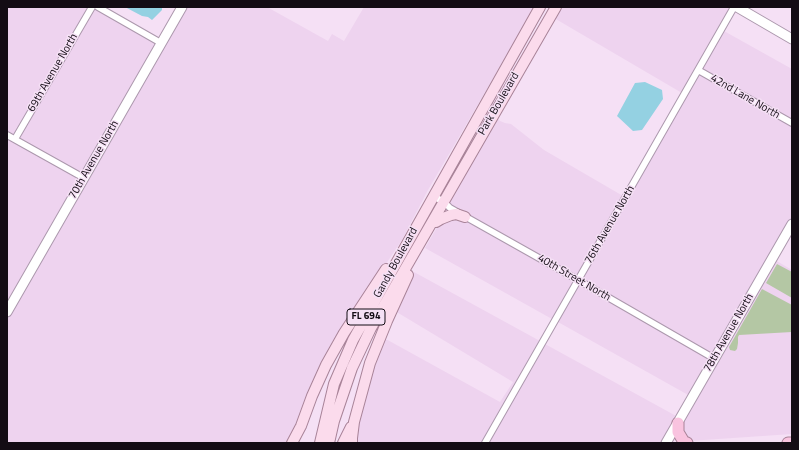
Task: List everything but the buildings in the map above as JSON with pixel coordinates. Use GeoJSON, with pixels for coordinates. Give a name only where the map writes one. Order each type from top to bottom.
{"type":"FeatureCollection","features":[{"type":"Feature","properties":{"kind":"highway"},"geometry":{"type":"LineString","coordinates":[[678,423],[678,432],[684,442],[687,443]]}},
{"type":"Feature","properties":{"kind":"main road","name":"Park Boulevard"},"geometry":{"type":"LineString","coordinates":[[434,196],[540,7]]}},
{"type":"Feature","properties":{"kind":"main road"},"geometry":{"type":"LineString","coordinates":[[523,62],[521,61],[522,56],[542,20],[544,7]]}},
{"type":"Feature","properties":{"kind":"main road","name":"Park Boulevard"},"geometry":{"type":"LineString","coordinates":[[444,202],[523,62],[556,7]]}},
{"type":"Feature","properties":{"kind":"main road"},"geometry":{"type":"LineString","coordinates":[[479,141],[482,125],[513,71],[514,62],[511,58]]}},
{"type":"Feature","properties":{"kind":"main road","name":"Gandy Boulevard"},"geometry":{"type":"LineString","coordinates":[[329,443],[329,421],[334,384],[353,340],[434,196]]}},
{"type":"Feature","properties":{"kind":"main road"},"geometry":{"type":"LineString","coordinates":[[352,443],[354,422],[370,363],[387,321],[416,260],[442,212],[444,202]]}},
{"type":"Feature","properties":{"kind":"main road","name":"Gandy Boulevard"},"geometry":{"type":"LineString","coordinates":[[320,443],[371,328],[444,202]]}},
{"type":"Feature","properties":{"kind":"main road"},"geometry":{"type":"LineString","coordinates":[[436,222],[456,214],[465,217]]}},
{"type":"Feature","properties":{"kind":"main road"},"geometry":{"type":"LineString","coordinates":[[292,443],[301,426],[326,365],[341,338],[421,218]]}},
{"type":"Feature","properties":{"kind":"main road"},"geometry":{"type":"LineString","coordinates":[[343,443],[354,422]]}},
{"type":"Feature","properties":{"kind":"main road"},"geometry":{"type":"LineString","coordinates":[[301,426],[302,443]]}},
{"type":"Feature","properties":{"kind":"street","name":"69th Avenue North"},"geometry":{"type":"LineString","coordinates":[[15,139],[92,7]]}},
{"type":"Feature","properties":{"kind":"street"},"geometry":{"type":"LineString","coordinates":[[98,7],[161,43]]}},
{"type":"Feature","properties":{"kind":"street","name":"70th Avenue North"},"geometry":{"type":"LineString","coordinates":[[7,312],[182,7]]}},
{"type":"Feature","properties":{"kind":"street"},"geometry":{"type":"LineString","coordinates":[[736,7],[792,39]]}},
{"type":"Feature","properties":{"kind":"street","name":"76th Avenue North"},"geometry":{"type":"LineString","coordinates":[[485,443],[698,70],[736,7]]}},
{"type":"Feature","properties":{"kind":"street","name":"42nd Lane North"},"geometry":{"type":"LineString","coordinates":[[698,70],[792,123]]}},
{"type":"Feature","properties":{"kind":"street"},"geometry":{"type":"LineString","coordinates":[[7,135],[84,178]]}},
{"type":"Feature","properties":{"kind":"street","name":"40th Street North"},"geometry":{"type":"LineString","coordinates":[[434,196],[465,217],[715,359]]}},
{"type":"Feature","properties":{"kind":"street","name":"78th Avenue North"},"geometry":{"type":"LineString","coordinates":[[666,443],[792,224]]}},
{"type":"Feature","properties":{"kind":"shaded area"},"geometry":{"type":"Polygon","coordinates":[[[7,7],[88,7],[14,135],[7,132],[7,7]]]}},
{"type":"Feature","properties":{"kind":"shaded area"},"geometry":{"type":"Polygon","coordinates":[[[185,7],[267,7],[328,41],[332,34],[344,41],[364,7],[535,7],[428,190],[402,240],[357,307],[289,443],[7,443],[7,319],[185,7]]]}},
{"type":"Feature","properties":{"kind":"shaded area"},"geometry":{"type":"Polygon","coordinates":[[[560,7],[731,7],[682,93],[554,18],[560,7]]]}},
{"type":"Feature","properties":{"kind":"shaded area"},"geometry":{"type":"Polygon","coordinates":[[[95,8],[157,44],[83,174],[19,138],[95,8]]]}},
{"type":"Feature","properties":{"kind":"shaded area"},"geometry":{"type":"Polygon","coordinates":[[[724,31],[792,69],[792,218],[713,355],[582,279],[724,31]]]}},
{"type":"Feature","properties":{"kind":"shaded area"},"geometry":{"type":"Polygon","coordinates":[[[496,117],[500,121],[511,124],[544,150],[623,196],[577,276],[452,206],[448,202],[496,117]]]}},
{"type":"Feature","properties":{"kind":"shaded area"},"geometry":{"type":"Polygon","coordinates":[[[7,138],[80,179],[7,306],[7,138]]]}},
{"type":"Feature","properties":{"kind":"shaded area"},"geometry":{"type":"Polygon","coordinates":[[[452,218],[464,220],[574,281],[552,319],[425,248],[439,224],[452,218]]]}},
{"type":"Feature","properties":{"kind":"shaded area"},"geometry":{"type":"Polygon","coordinates":[[[775,260],[792,270],[792,434],[689,441],[686,439],[681,424],[775,260]]]}},
{"type":"Feature","properties":{"kind":"shaded area"},"geometry":{"type":"Polygon","coordinates":[[[414,272],[540,341],[481,443],[356,443],[357,426],[376,358],[384,338],[500,402],[513,382],[395,311],[414,272]]]}},
{"type":"Feature","properties":{"kind":"shaded area"},"geometry":{"type":"Polygon","coordinates":[[[579,284],[711,360],[690,396],[558,322],[579,284]]]}},
{"type":"Feature","properties":{"kind":"shaded area"},"geometry":{"type":"Polygon","coordinates":[[[545,344],[678,417],[663,443],[488,443],[545,344]]]}},
{"type":"Feature","properties":{"kind":"green space"},"geometry":{"type":"Polygon","coordinates":[[[777,264],[792,272],[792,298],[766,283],[777,264]]]}},
{"type":"Feature","properties":{"kind":"green space"},"geometry":{"type":"Polygon","coordinates":[[[762,289],[792,305],[792,332],[739,335],[737,349],[735,351],[730,350],[729,347],[762,289]]]}},
{"type":"Feature","properties":{"kind":"water"},"geometry":{"type":"Polygon","coordinates":[[[125,7],[162,7],[162,10],[152,20],[125,7]]]}},
{"type":"Feature","properties":{"kind":"water"},"geometry":{"type":"Polygon","coordinates":[[[645,82],[662,90],[663,99],[642,130],[633,131],[617,116],[635,83],[645,82]]]}}]}
